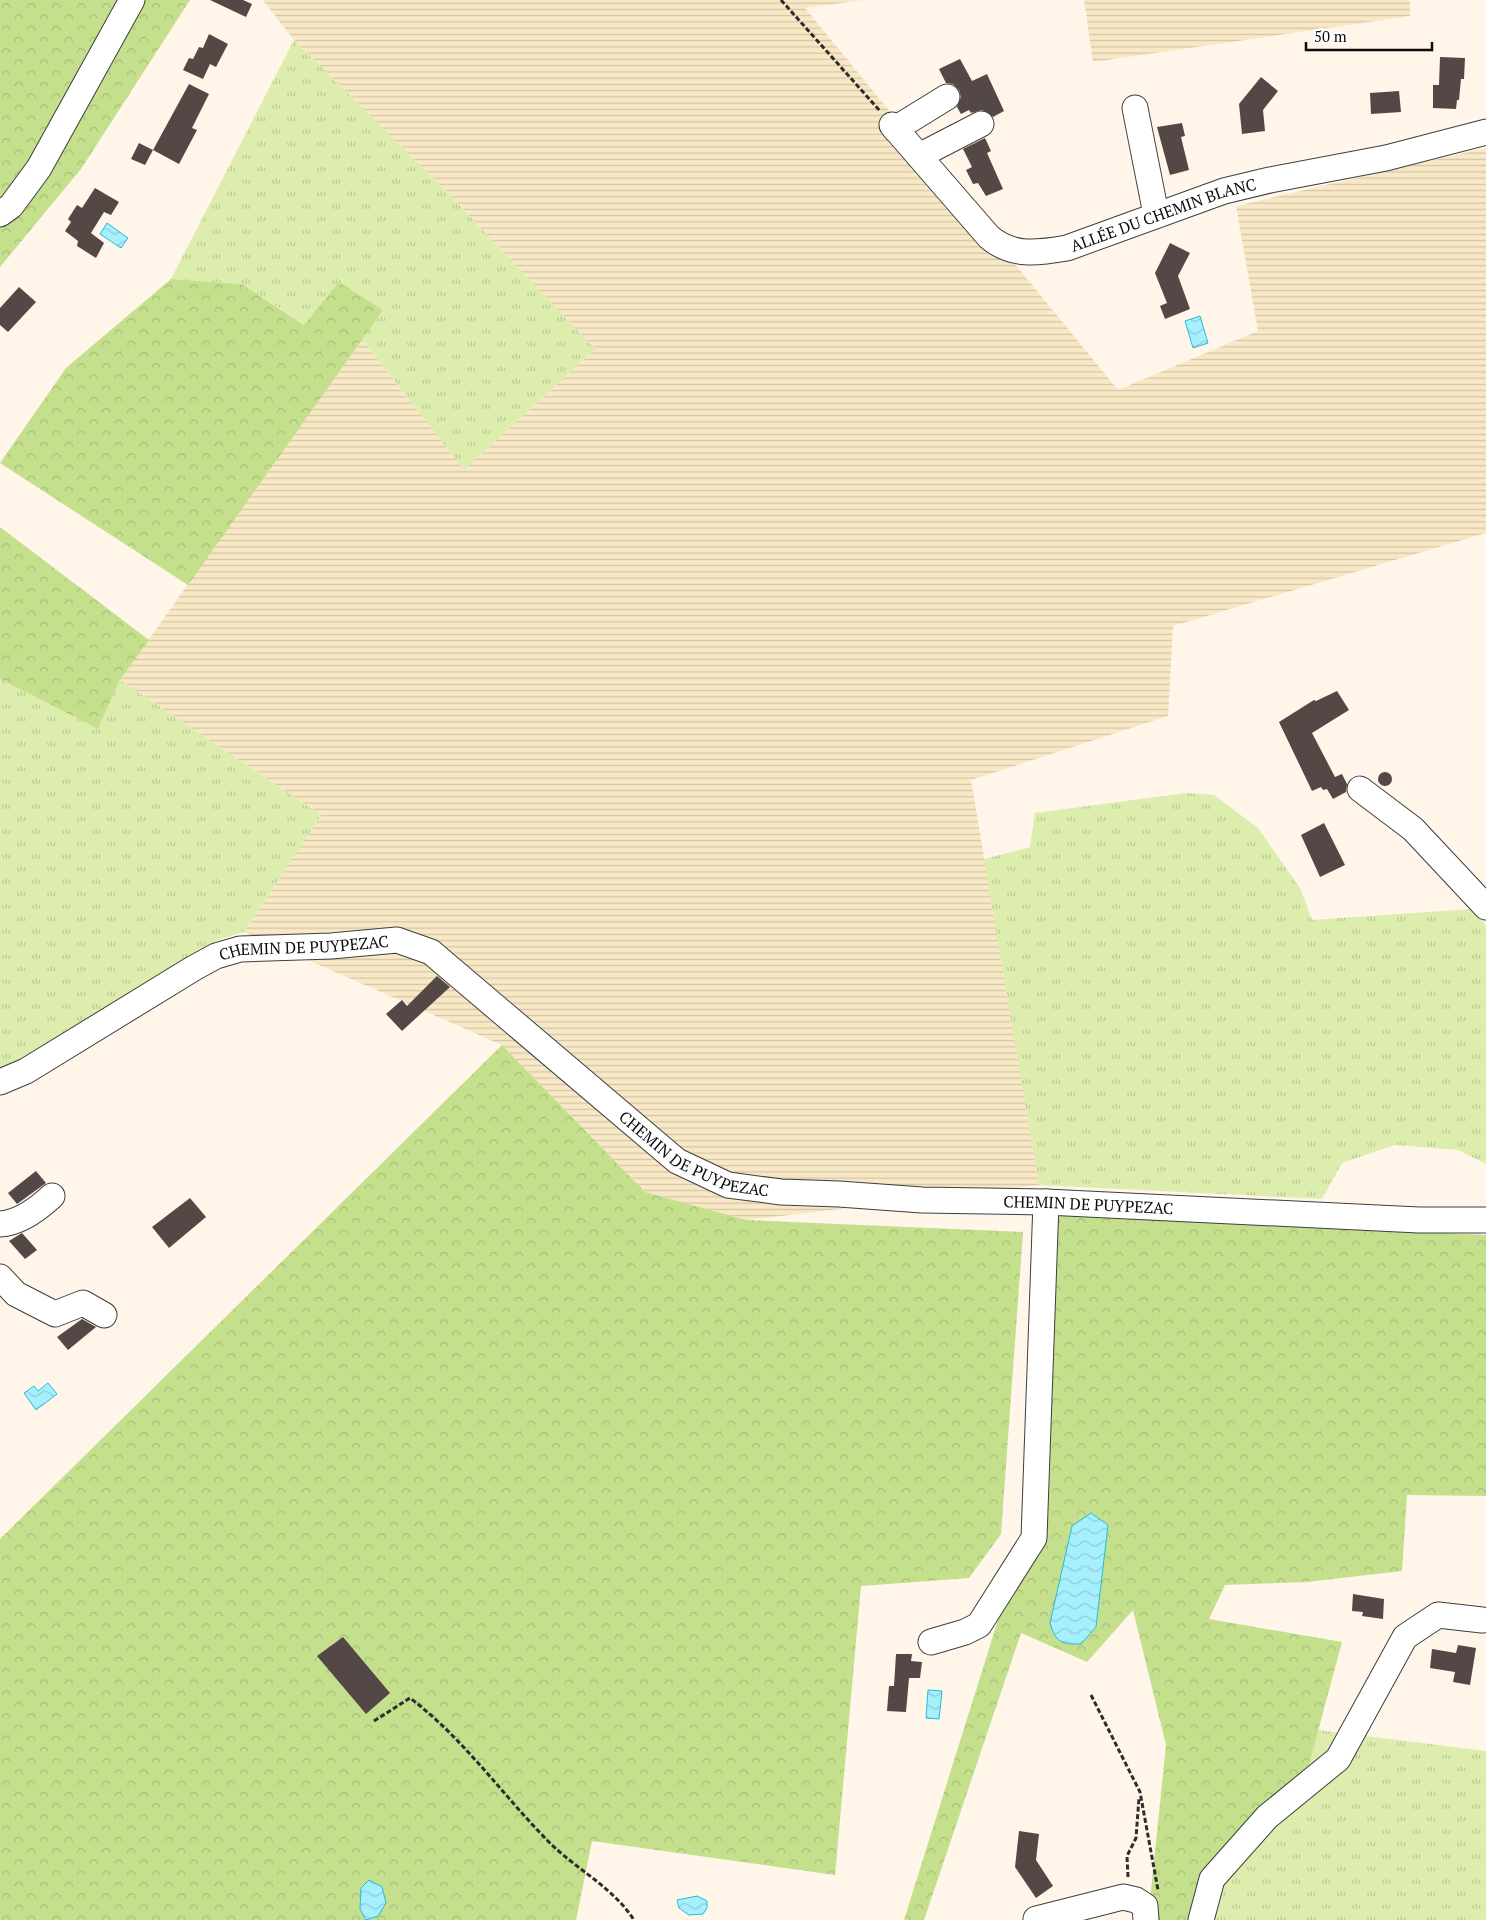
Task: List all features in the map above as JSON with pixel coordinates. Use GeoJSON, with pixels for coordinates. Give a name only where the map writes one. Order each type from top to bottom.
{"type":"FeatureCollection","features":[{"type":"Feature","properties":{"kind":"street"},"geometry":{"type":"LineString","coordinates":[[0,214],[11,206],[39,168],[132,0]]}},
{"type":"Feature","properties":{"kind":"street"},"geometry":{"type":"LineString","coordinates":[[893,127],[947,97]]}},
{"type":"Feature","properties":{"kind":"street"},"geometry":{"type":"LineString","coordinates":[[1135,108],[1156,214]]}},
{"type":"Feature","properties":{"kind":"street"},"geometry":{"type":"LineString","coordinates":[[919,156],[980,124]]}},
{"type":"Feature","properties":{"kind":"street","name":"ALLÉE DU CHEMIN BLANC"},"geometry":{"type":"LineString","coordinates":[[893,127],[989,236],[1000,246],[1019,252],[1042,252],[1066,248],[1224,191],[1270,180],[1386,158],[1486,132]]}},
{"type":"Feature","properties":{"kind":"street"},"geometry":{"type":"LineString","coordinates":[[1360,789],[1412,829],[1486,907]]}},
{"type":"Feature","properties":{"kind":"street","name":"CHEMIN DE PUYPEZAC"},"geometry":{"type":"LineString","coordinates":[[0,1082],[26,1071],[168,983],[216,956],[240,949],[331,946],[397,940],[431,952],[677,1161],[728,1185],[781,1192],[922,1200],[1046,1202],[1419,1220],[1486,1220]]}},
{"type":"Feature","properties":{"kind":"street"},"geometry":{"type":"LineString","coordinates":[[0,1224],[22,1218],[40,1208],[52,1196]]}},
{"type":"Feature","properties":{"kind":"street"},"geometry":{"type":"LineString","coordinates":[[931,1642],[965,1632],[979,1625],[1034,1538],[1046,1202]]}},
{"type":"Feature","properties":{"kind":"street"},"geometry":{"type":"LineString","coordinates":[[0,1277],[16,1294],[55,1314],[84,1303],[104,1315]]}},
{"type":"Feature","properties":{"kind":"street"},"geometry":{"type":"LineString","coordinates":[[1201,1920],[1212,1879],[1267,1817],[1338,1759],[1404,1637],[1438,1615],[1482,1620]]}},
{"type":"Feature","properties":{"kind":"street"},"geometry":{"type":"LineString","coordinates":[[1036,1919],[1124,1897],[1147,1905]]}},
{"type":"Feature","properties":{"kind":"path"},"geometry":{"type":"LineString","coordinates":[[781,0],[893,127]]}},
{"type":"Feature","properties":{"kind":"path"},"geometry":{"type":"LineString","coordinates":[[1091,1695],[1140,1792],[1147,1905]]}},
{"type":"Feature","properties":{"kind":"path"},"geometry":{"type":"LineString","coordinates":[[374,1721],[410,1698],[438,1720],[467,1749],[512,1803],[549,1842],[613,1894],[634,1920]]}},
{"type":"Feature","properties":{"kind":"path"},"geometry":{"type":"LineString","coordinates":[[1140,1792],[1136,1838],[1128,1856],[1128,1876],[1147,1905]]}},
{"type":"Feature","properties":{"kind":"shaded area"},"geometry":{"type":"Polygon","coordinates":[[[263,0],[863,0],[805,8],[1118,390],[1258,331],[1236,206],[1486,148],[1486,533],[1173,626],[1168,716],[971,780],[1039,1185],[747,1220],[645,1192],[502,1045],[244,932],[321,815],[120,680],[362,339],[464,470],[595,349],[445,190],[294,40],[263,0]]]}},
{"type":"Feature","properties":{"kind":"shaded area"},"geometry":{"type":"Polygon","coordinates":[[[1084,0],[1410,0],[1410,16],[1093,62],[1084,0]]]}},
{"type":"Feature","properties":{"kind":"green space"},"geometry":{"type":"Polygon","coordinates":[[[0,0],[190,0],[81,169],[0,267],[0,0]]]}},
{"type":"Feature","properties":{"kind":"green space"},"geometry":{"type":"Polygon","coordinates":[[[294,40],[445,190],[595,349],[464,470],[362,339],[383,310],[305,325],[242,284],[171,279],[294,40]]]}},
{"type":"Feature","properties":{"kind":"green space"},"geometry":{"type":"Polygon","coordinates":[[[171,279],[242,284],[304,325],[339,282],[383,310],[188,585],[0,463],[66,368],[171,279]]]}},
{"type":"Feature","properties":{"kind":"green space"},"geometry":{"type":"Polygon","coordinates":[[[0,527],[149,640],[120,680],[98,729],[0,679],[0,527]]]}},
{"type":"Feature","properties":{"kind":"green space"},"geometry":{"type":"Polygon","coordinates":[[[0,679],[98,729],[120,680],[321,815],[244,932],[220,939],[0,1073],[0,679]]]}},
{"type":"Feature","properties":{"kind":"green space"},"geometry":{"type":"Polygon","coordinates":[[[1186,793],[1214,795],[1258,828],[1300,888],[1312,920],[1471,909],[1486,925],[1486,1164],[1458,1150],[1395,1145],[1342,1163],[1322,1199],[1039,1185],[984,859],[1030,847],[1035,813],[1186,793]]]}},
{"type":"Feature","properties":{"kind":"green space"},"geometry":{"type":"Polygon","coordinates":[[[502,1045],[645,1192],[747,1220],[1023,1232],[1001,1534],[969,1578],[861,1586],[835,1875],[592,1841],[576,1920],[0,1920],[0,1539],[502,1045]]]}},
{"type":"Feature","properties":{"kind":"green space"},"geometry":{"type":"Polygon","coordinates":[[[1044,1215],[1486,1235],[1486,1496],[1407,1495],[1402,1571],[1307,1582],[1225,1585],[1209,1619],[1342,1642],[1308,1768],[1192,1908],[1189,1920],[1148,1920],[1166,1745],[1133,1610],[1087,1662],[1021,1633],[924,1920],[904,1920],[1025,1534],[1044,1215]]]}},
{"type":"Feature","properties":{"kind":"green space"},"geometry":{"type":"Polygon","coordinates":[[[1318,1730],[1486,1751],[1486,1920],[1189,1920],[1192,1908],[1308,1768],[1318,1730]]]}},
{"type":"Feature","properties":{"kind":"water"},"geometry":{"type":"Polygon","coordinates":[[[107,223],[128,238],[121,248],[100,234],[107,223]]]}},
{"type":"Feature","properties":{"kind":"water"},"geometry":{"type":"Polygon","coordinates":[[[1200,316],[1208,343],[1193,348],[1185,321],[1200,316]]]}},
{"type":"Feature","properties":{"kind":"water"},"geometry":{"type":"Polygon","coordinates":[[[48,1383],[57,1394],[36,1410],[24,1393],[34,1386],[38,1391],[48,1383]]]}},
{"type":"Feature","properties":{"kind":"water"},"geometry":{"type":"Polygon","coordinates":[[[1091,1513],[1108,1525],[1096,1627],[1081,1644],[1069,1644],[1057,1638],[1050,1623],[1072,1526],[1091,1513]]]}},
{"type":"Feature","properties":{"kind":"water"},"geometry":{"type":"Polygon","coordinates":[[[928,1690],[942,1691],[939,1719],[926,1718],[928,1690]]]}},
{"type":"Feature","properties":{"kind":"water"},"geometry":{"type":"Polygon","coordinates":[[[369,1880],[382,1887],[386,1903],[378,1916],[366,1920],[360,1909],[361,1888],[369,1880]]]}},
{"type":"Feature","properties":{"kind":"water"},"geometry":{"type":"Polygon","coordinates":[[[697,1896],[707,1901],[707,1908],[703,1914],[689,1915],[679,1908],[677,1900],[697,1896]]]}},
{"type":"Feature","properties":{"kind":"building"},"geometry":{"type":"Polygon","coordinates":[[[210,0],[243,0],[252,4],[246,17],[210,0]]]}},
{"type":"Feature","properties":{"kind":"building"},"geometry":{"type":"Polygon","coordinates":[[[209,34],[228,44],[216,67],[210,64],[203,79],[183,70],[189,58],[193,59],[199,47],[203,48],[209,34]]]}},
{"type":"Feature","properties":{"kind":"building"},"geometry":{"type":"Polygon","coordinates":[[[1440,57],[1465,58],[1464,79],[1461,79],[1456,109],[1433,108],[1433,85],[1439,85],[1440,57]]]}},
{"type":"Feature","properties":{"kind":"building"},"geometry":{"type":"Polygon","coordinates":[[[960,59],[972,81],[987,74],[1004,111],[993,117],[982,110],[971,113],[969,110],[961,114],[957,107],[961,97],[959,90],[953,84],[946,83],[939,69],[960,59]]]}},
{"type":"Feature","properties":{"kind":"building"},"geometry":{"type":"Polygon","coordinates":[[[1261,77],[1278,91],[1263,110],[1265,131],[1242,134],[1239,104],[1261,77]]]}},
{"type":"Feature","properties":{"kind":"building"},"geometry":{"type":"Polygon","coordinates":[[[189,84],[209,94],[192,128],[197,130],[179,164],[153,150],[189,84]]]}},
{"type":"Feature","properties":{"kind":"building"},"geometry":{"type":"Polygon","coordinates":[[[1399,91],[1401,112],[1371,114],[1370,93],[1399,91]]]}},
{"type":"Feature","properties":{"kind":"building"},"geometry":{"type":"Polygon","coordinates":[[[1182,123],[1185,136],[1181,137],[1189,170],[1170,175],[1157,127],[1182,123]]]}},
{"type":"Feature","properties":{"kind":"building"},"geometry":{"type":"Polygon","coordinates":[[[985,138],[991,151],[987,153],[1003,189],[986,196],[978,183],[973,184],[966,170],[972,167],[963,149],[985,138]]]}},
{"type":"Feature","properties":{"kind":"building"},"geometry":{"type":"Polygon","coordinates":[[[139,143],[153,150],[145,165],[131,159],[139,143]]]}},
{"type":"Feature","properties":{"kind":"building"},"geometry":{"type":"Polygon","coordinates":[[[95,188],[119,202],[111,215],[104,212],[91,233],[104,243],[96,258],[77,246],[78,241],[65,231],[71,222],[68,219],[77,205],[82,208],[95,188]]]}},
{"type":"Feature","properties":{"kind":"building"},"geometry":{"type":"Polygon","coordinates":[[[1170,243],[1190,253],[1178,276],[1190,309],[1165,319],[1160,306],[1167,303],[1155,273],[1170,243]]]}},
{"type":"Feature","properties":{"kind":"building"},"geometry":{"type":"Polygon","coordinates":[[[19,287],[36,302],[8,332],[0,325],[0,308],[19,287]]]}},
{"type":"Feature","properties":{"kind":"building"},"geometry":{"type":"Polygon","coordinates":[[[1337,691],[1349,710],[1312,733],[1335,777],[1342,774],[1347,784],[1346,792],[1333,799],[1327,789],[1323,790],[1321,787],[1312,791],[1279,722],[1314,700],[1316,701],[1337,691]]]}},
{"type":"Feature","properties":{"kind":"building"},"geometry":{"type":"Polygon","coordinates":[[[1385,772],[1390,774],[1392,779],[1390,784],[1385,786],[1380,784],[1378,779],[1380,774],[1385,772]]]}},
{"type":"Feature","properties":{"kind":"building"},"geometry":{"type":"Polygon","coordinates":[[[1324,823],[1345,865],[1320,877],[1301,835],[1324,823]]]}},
{"type":"Feature","properties":{"kind":"building"},"geometry":{"type":"Polygon","coordinates":[[[437,976],[450,987],[402,1031],[386,1014],[402,1000],[407,1006],[437,976]]]}},
{"type":"Feature","properties":{"kind":"building"},"geometry":{"type":"Polygon","coordinates":[[[36,1171],[46,1183],[17,1204],[8,1193],[36,1171]]]}},
{"type":"Feature","properties":{"kind":"building"},"geometry":{"type":"Polygon","coordinates":[[[190,1198],[206,1217],[169,1248],[152,1227],[190,1198]]]}},
{"type":"Feature","properties":{"kind":"building"},"geometry":{"type":"Polygon","coordinates":[[[22,1233],[37,1250],[25,1259],[9,1241],[22,1233]]]}},
{"type":"Feature","properties":{"kind":"building"},"geometry":{"type":"Polygon","coordinates":[[[82,1319],[96,1327],[68,1350],[57,1337],[82,1319]]]}},
{"type":"Feature","properties":{"kind":"building"},"geometry":{"type":"Polygon","coordinates":[[[1353,1594],[1384,1599],[1383,1619],[1362,1616],[1363,1612],[1352,1611],[1353,1594]]]}},
{"type":"Feature","properties":{"kind":"building"},"geometry":{"type":"Polygon","coordinates":[[[343,1637],[390,1693],[366,1714],[317,1656],[343,1637]]]}},
{"type":"Feature","properties":{"kind":"building"},"geometry":{"type":"Polygon","coordinates":[[[1458,1645],[1476,1648],[1470,1685],[1453,1682],[1455,1672],[1430,1668],[1432,1649],[1456,1653],[1458,1645]]]}},
{"type":"Feature","properties":{"kind":"building"},"geometry":{"type":"Polygon","coordinates":[[[896,1654],[912,1654],[911,1661],[922,1662],[920,1678],[909,1678],[906,1712],[887,1711],[889,1686],[894,1686],[896,1654]]]}},
{"type":"Feature","properties":{"kind":"building"},"geometry":{"type":"Polygon","coordinates":[[[1019,1831],[1039,1834],[1036,1860],[1053,1886],[1036,1898],[1015,1867],[1019,1831]]]}}]}
